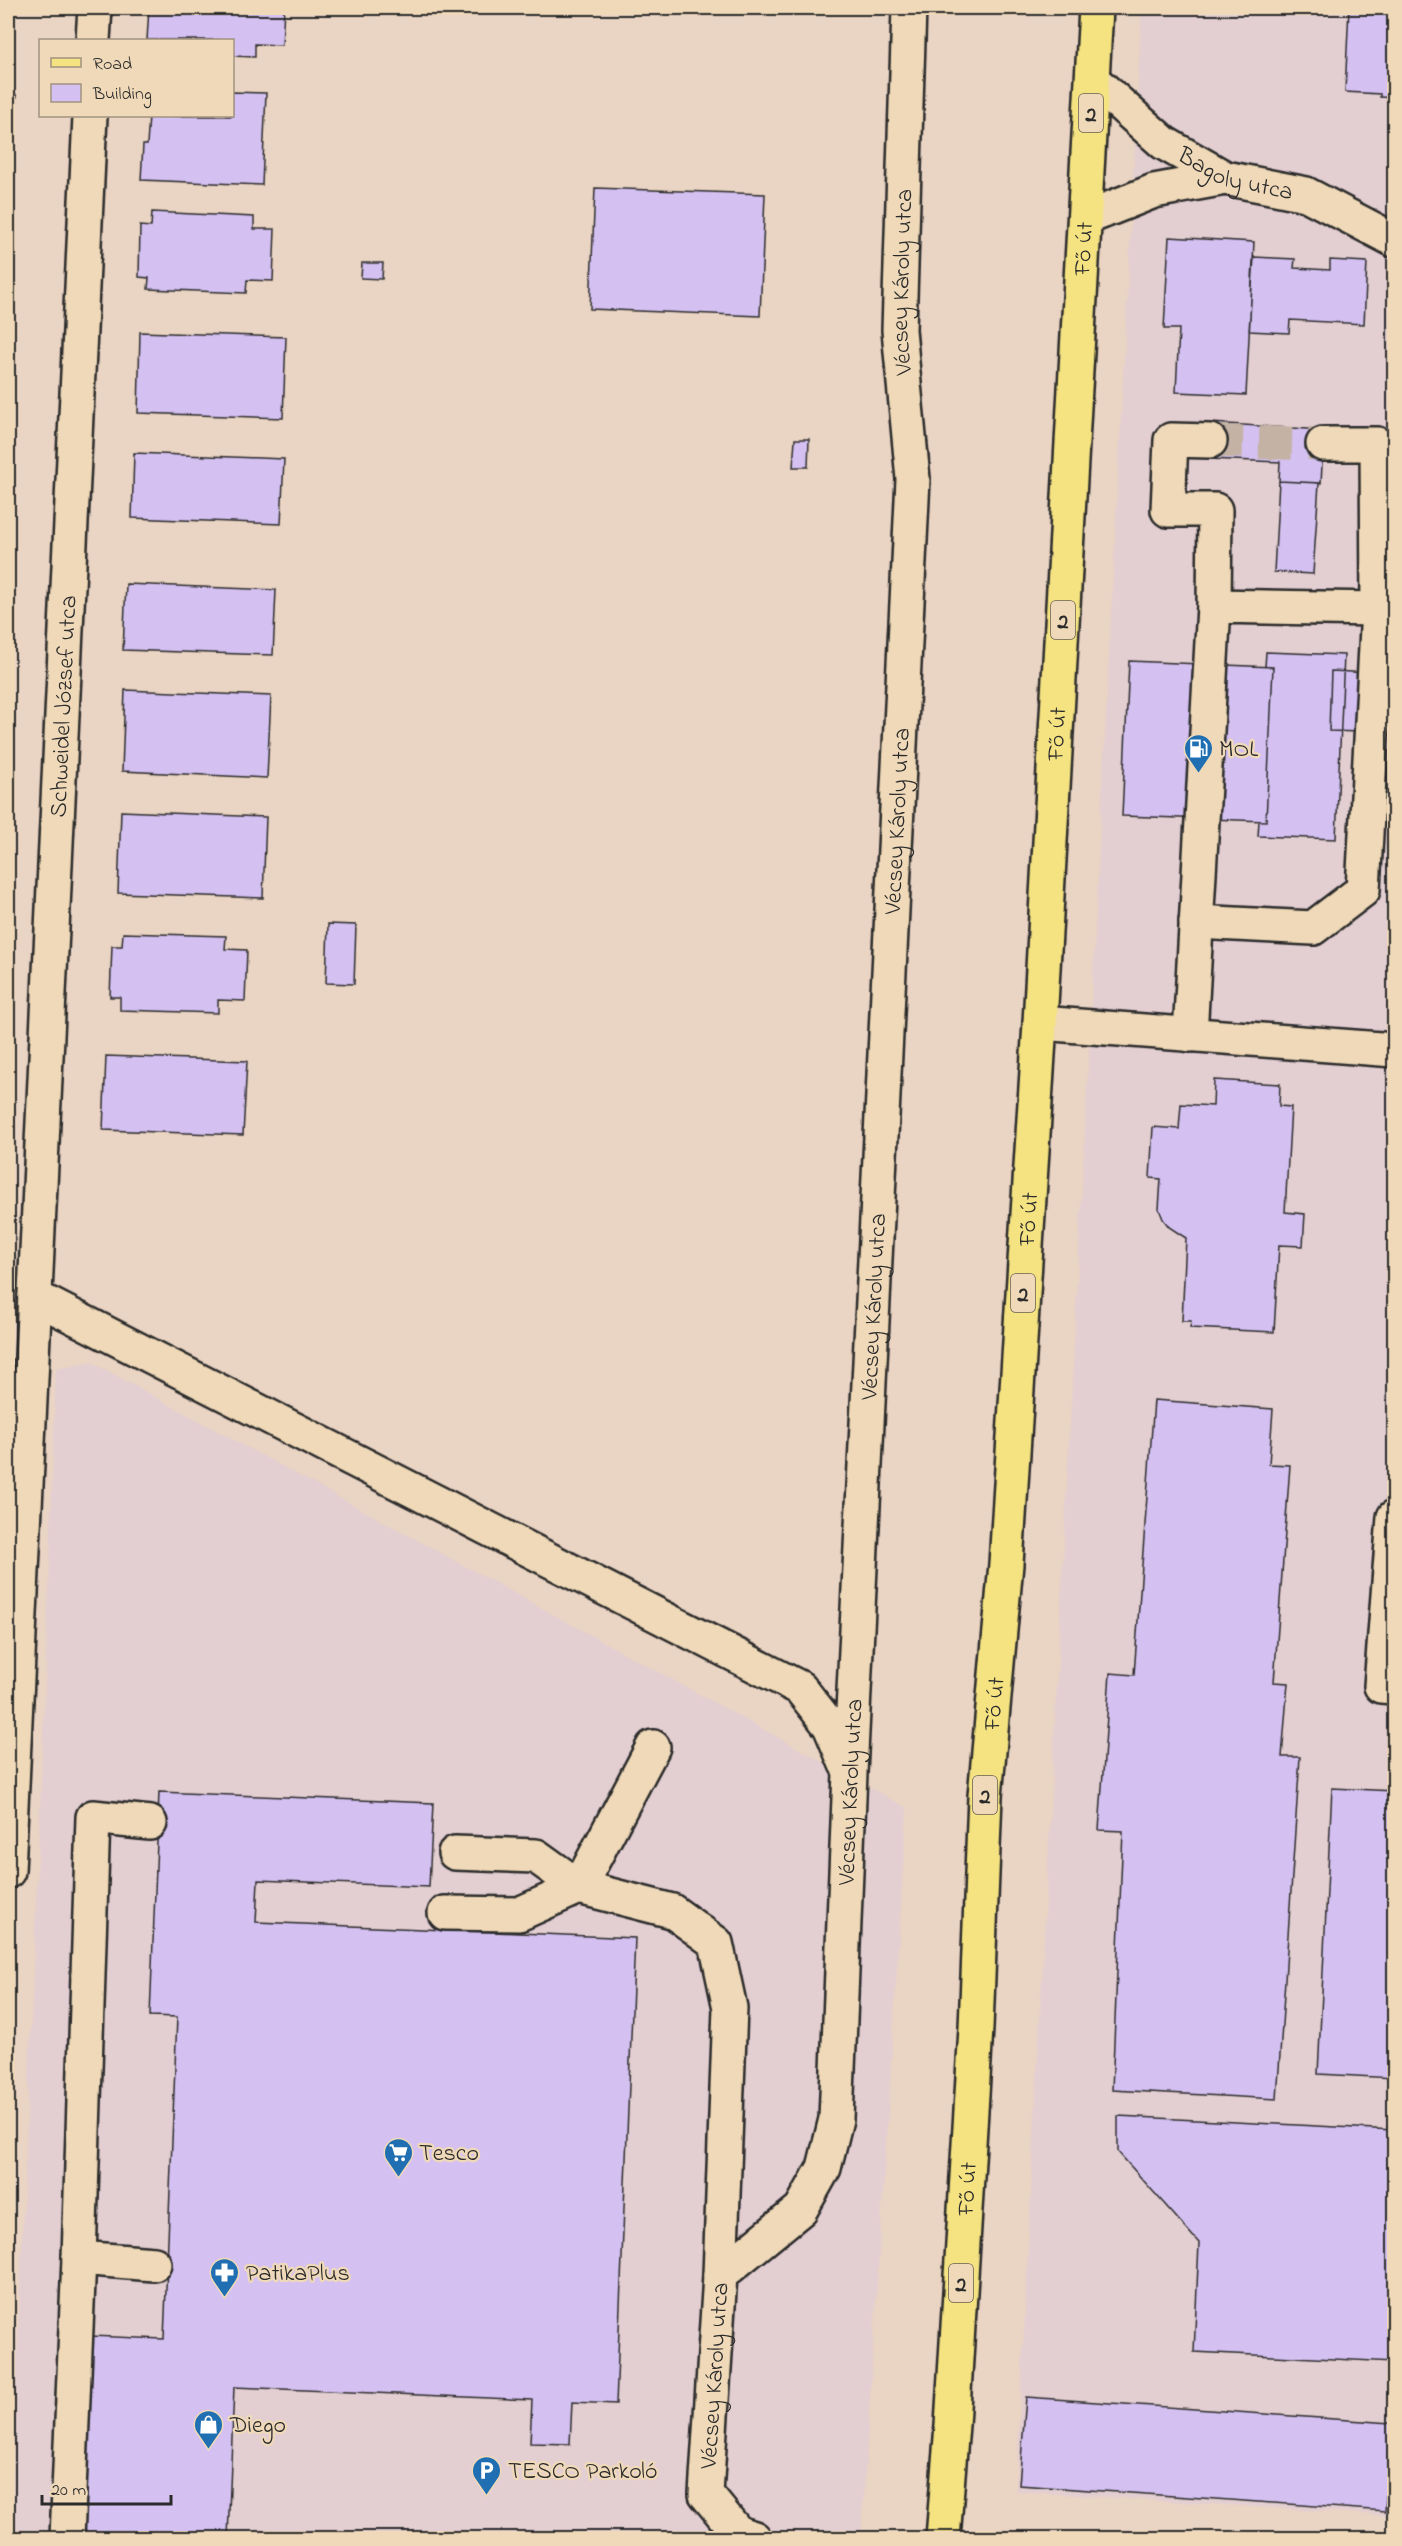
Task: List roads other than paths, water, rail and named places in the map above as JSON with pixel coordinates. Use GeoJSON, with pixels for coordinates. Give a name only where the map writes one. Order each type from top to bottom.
{"type":"FeatureCollection","features":[{"type":"Feature","properties":{"kind":"main road","name":"Fő út"},"geometry":{"type":"LineString","coordinates":[[943,2538],[976,2028],[985,1796],[1006,1564],[1040,1023],[1096,8]]}},
{"type":"Feature","properties":{"kind":"street"},"geometry":{"type":"LineString","coordinates":[[93,39],[95,8]]}},
{"type":"Feature","properties":{"kind":"street","name":"Vécsey Károly utca"},"geometry":{"type":"LineString","coordinates":[[754,2538],[738,2533],[706,2494],[720,2275],[801,2209],[824,2168],[836,2119],[849,1773],[913,480],[899,330],[909,8]]}},
{"type":"Feature","properties":{"kind":"street","name":"Bagoly utca"},"geometry":{"type":"LineString","coordinates":[[1093,80],[1164,143],[1225,178],[1306,194],[1395,240]]}},
{"type":"Feature","properties":{"kind":"street","name":"Schweidel József utca"},"geometry":{"type":"LineString","coordinates":[[8,1871],[90,117]]}},
{"type":"Feature","properties":{"kind":"street"},"geometry":{"type":"LineString","coordinates":[[1086,218],[1154,191],[1225,178]]}},
{"type":"Feature","properties":{"kind":"street"},"geometry":{"type":"LineString","coordinates":[[1190,1035],[1214,606],[1215,510],[1168,510],[1171,440],[1210,441]]}},
{"type":"Feature","properties":{"kind":"street"},"geometry":{"type":"LineString","coordinates":[[1196,922],[1313,928],[1362,890],[1386,597],[1377,444],[1323,444]]}},
{"type":"Feature","properties":{"kind":"street"},"geometry":{"type":"LineString","coordinates":[[1214,606],[1386,597]]}},
{"type":"Feature","properties":{"kind":"street"},"geometry":{"type":"LineString","coordinates":[[1040,1023],[1395,1050]]}},
{"type":"Feature","properties":{"kind":"street"},"geometry":{"type":"LineString","coordinates":[[35,1297],[800,1688],[830,1726],[849,1773]]}},
{"type":"Feature","properties":{"kind":"street"},"geometry":{"type":"LineString","coordinates":[[1395,1517],[1382,1686],[1395,1687]]}},
{"type":"Feature","properties":{"kind":"street"},"geometry":{"type":"LineString","coordinates":[[445,1913],[519,1914],[579,1887],[653,1747]]}},
{"type":"Feature","properties":{"kind":"street"},"geometry":{"type":"LineString","coordinates":[[67,2538],[79,2258],[93,1817],[150,1823]]}},
{"type":"Feature","properties":{"kind":"street"},"geometry":{"type":"LineString","coordinates":[[455,1853],[536,1856],[579,1887],[672,1911],[716,1944],[730,2008],[720,2275]]}},
{"type":"Feature","properties":{"kind":"street"},"geometry":{"type":"LineString","coordinates":[[79,2258],[154,2264]]}},
{"type":"Feature","properties":{"kind":"tunnel"},"geometry":{"type":"LineString","coordinates":[[1210,441],[1323,444]]}},
{"type":"Feature","properties":{"kind":"place","name":"MOL"},"geometry":{"type":"Point","coordinates":[1198,774]}},
{"type":"Feature","properties":{"kind":"place","name":"Tesco"},"geometry":{"type":"Point","coordinates":[398,2178]}},
{"type":"Feature","properties":{"kind":"place","name":"PatikaPlus"},"geometry":{"type":"Point","coordinates":[225,2298]}},
{"type":"Feature","properties":{"kind":"place","name":"Diego"},"geometry":{"type":"Point","coordinates":[209,2450]}},
{"type":"Feature","properties":{"kind":"place","name":"TESCO Parkoló"},"geometry":{"type":"Point","coordinates":[487,2496]}}]}
